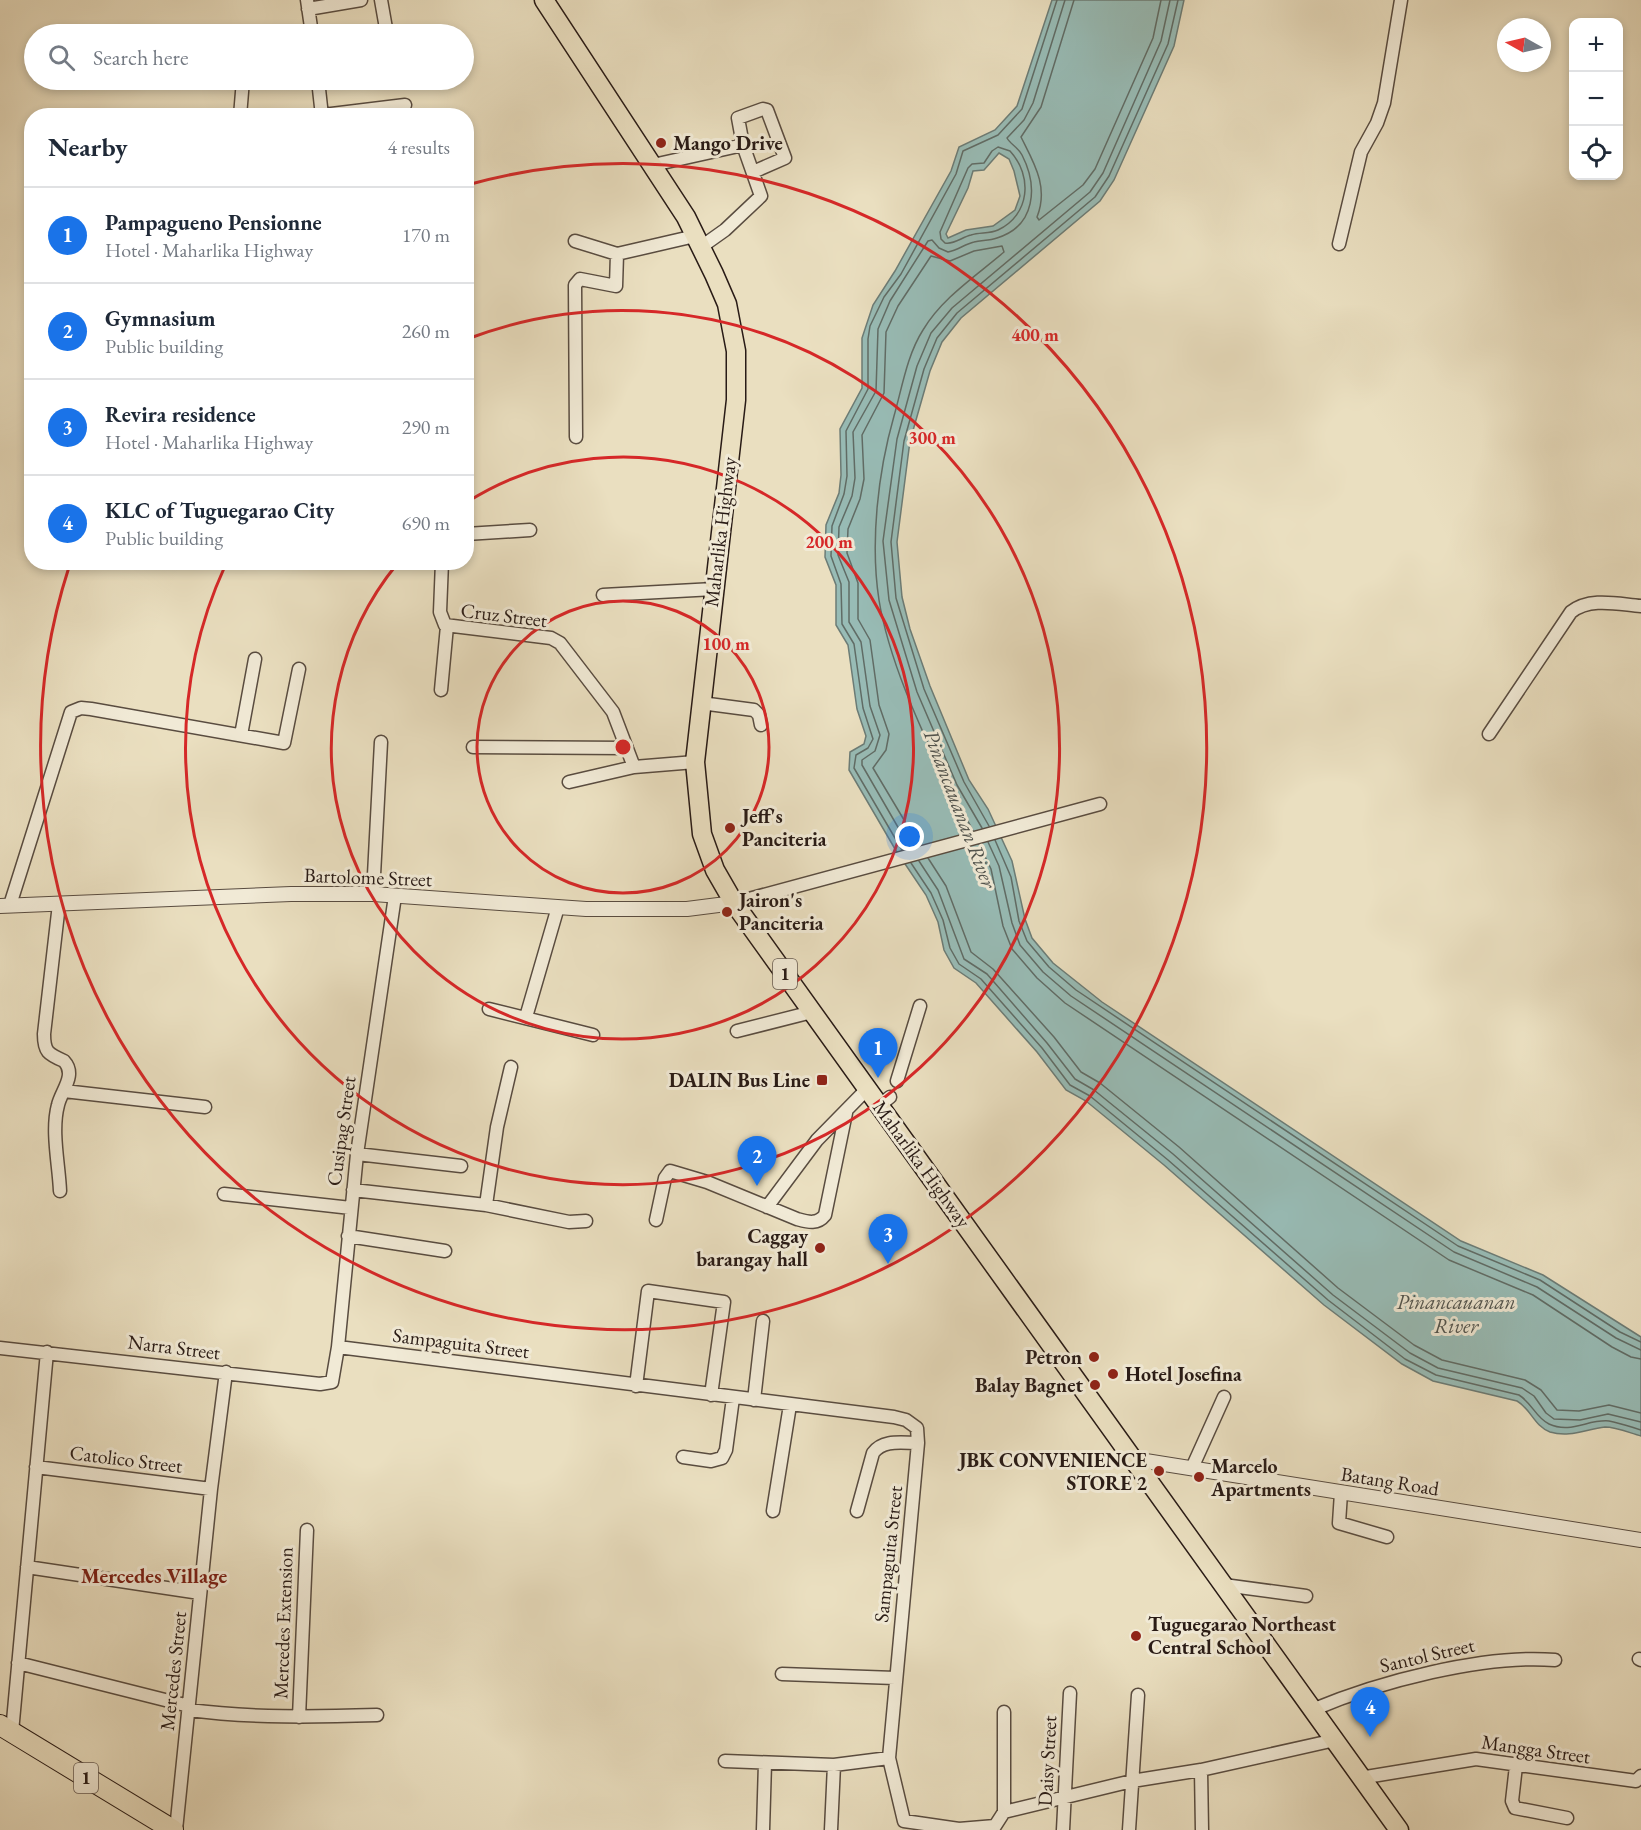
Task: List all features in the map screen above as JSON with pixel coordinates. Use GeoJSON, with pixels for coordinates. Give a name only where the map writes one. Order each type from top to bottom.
{"type":"FeatureCollection","features":[{"type":"Feature","properties":{"kind":"highway","name":"1"},"geometry":{"type":"LineString","coordinates":[[6,1729],[175,1830]]}},
{"type":"Feature","properties":{"kind":"main road","name":"Maharlika Highway"},"geometry":{"type":"LineString","coordinates":[[544,0],[653,165],[698,241],[727,304],[736,351],[736,400],[695,762],[702,834],[715,870],[734,903],[812,1012],[868,1088],[885,1101],[1133,1459],[1399,1830]]}},
{"type":"Feature","properties":{"kind":"street"},"geometry":{"type":"LineString","coordinates":[[311,24],[308,4],[361,0]]}},
{"type":"Feature","properties":{"kind":"street"},"geometry":{"type":"LineString","coordinates":[[381,0],[385,24]]}},
{"type":"Feature","properties":{"kind":"street"},"geometry":{"type":"LineString","coordinates":[[1340,244],[1361,152],[1377,123],[1384,103],[1401,0]]}},
{"type":"Feature","properties":{"kind":"street"},"geometry":{"type":"LineString","coordinates":[[241,108],[242,90]]}},
{"type":"Feature","properties":{"kind":"street"},"geometry":{"type":"LineString","coordinates":[[319,90],[321,108]]}},
{"type":"Feature","properties":{"kind":"street"},"geometry":{"type":"LineString","coordinates":[[380,108],[405,105]]}},
{"type":"Feature","properties":{"kind":"street"},"geometry":{"type":"LineString","coordinates":[[575,241],[617,254],[698,241],[725,230],[761,196],[743,146],[738,118],[763,109],[767,110],[785,158],[753,172]]}},
{"type":"Feature","properties":{"kind":"street"},"geometry":{"type":"LineString","coordinates":[[653,165],[743,146]]}},
{"type":"Feature","properties":{"kind":"street"},"geometry":{"type":"LineString","coordinates":[[576,437],[575,285],[580,279],[616,286],[617,254]]}},
{"type":"Feature","properties":{"kind":"street"},"geometry":{"type":"LineString","coordinates":[[474,534],[530,530]]}},
{"type":"Feature","properties":{"kind":"street","name":"Cruz Street"},"geometry":{"type":"LineString","coordinates":[[442,570],[440,612],[447,626],[534,635],[551,638],[560,643],[602,696],[617,721],[634,767]]}},
{"type":"Feature","properties":{"kind":"street"},"geometry":{"type":"LineString","coordinates":[[603,595],[714,589]]}},
{"type":"Feature","properties":{"kind":"street"},"geometry":{"type":"LineString","coordinates":[[1489,734],[1571,612],[1580,604],[1641,606]]}},
{"type":"Feature","properties":{"kind":"street"},"geometry":{"type":"LineString","coordinates":[[441,690],[447,626]]}},
{"type":"Feature","properties":{"kind":"street"},"geometry":{"type":"LineString","coordinates":[[241,735],[255,658]]}},
{"type":"Feature","properties":{"kind":"street"},"geometry":{"type":"LineString","coordinates":[[5,906],[71,712],[81,708],[91,709],[284,743],[299,669]]}},
{"type":"Feature","properties":{"kind":"street"},"geometry":{"type":"LineString","coordinates":[[701,703],[754,710],[759,715],[761,725]]}},
{"type":"Feature","properties":{"kind":"street"},"geometry":{"type":"LineString","coordinates":[[373,894],[381,742]]}},
{"type":"Feature","properties":{"kind":"street"},"geometry":{"type":"LineString","coordinates":[[473,747],[627,748]]}},
{"type":"Feature","properties":{"kind":"street"},"geometry":{"type":"LineString","coordinates":[[569,782],[634,767],[695,762]]}},
{"type":"Feature","properties":{"kind":"street"},"geometry":{"type":"LineString","coordinates":[[734,903],[1100,804]]}},
{"type":"Feature","properties":{"kind":"street","name":"Bartolome Street"},"geometry":{"type":"LineString","coordinates":[[5,906],[291,894],[373,894],[558,908],[687,909],[734,903]]}},
{"type":"Feature","properties":{"kind":"street","name":"Cusipag Street"},"geometry":{"type":"LineString","coordinates":[[335,1372],[357,1154],[395,896]]}},
{"type":"Feature","properties":{"kind":"street"},"geometry":{"type":"LineString","coordinates":[[59,904],[44,1044],[48,1054],[67,1064],[68,1080],[57,1107],[60,1191]]}},
{"type":"Feature","properties":{"kind":"street"},"geometry":{"type":"LineString","coordinates":[[526,1017],[558,908]]}},
{"type":"Feature","properties":{"kind":"street"},"geometry":{"type":"LineString","coordinates":[[897,1081],[920,1006]]}},
{"type":"Feature","properties":{"kind":"street"},"geometry":{"type":"LineString","coordinates":[[489,1009],[593,1035]]}},
{"type":"Feature","properties":{"kind":"street"},"geometry":{"type":"LineString","coordinates":[[737,1031],[812,1012]]}},
{"type":"Feature","properties":{"kind":"street"},"geometry":{"type":"LineString","coordinates":[[486,1205],[496,1126],[511,1066]]}},
{"type":"Feature","properties":{"kind":"street"},"geometry":{"type":"LineString","coordinates":[[767,1207],[817,1140],[868,1088]]}},
{"type":"Feature","properties":{"kind":"street"},"geometry":{"type":"LineString","coordinates":[[64,1091],[205,1107]]}},
{"type":"Feature","properties":{"kind":"street"},"geometry":{"type":"LineString","coordinates":[[656,1220],[666,1174],[670,1171],[707,1182],[810,1222],[821,1220],[825,1215],[846,1113]]}},
{"type":"Feature","properties":{"kind":"street"},"geometry":{"type":"LineString","coordinates":[[357,1154],[461,1166]]}},
{"type":"Feature","properties":{"kind":"street"},"geometry":{"type":"LineString","coordinates":[[353,1190],[486,1205],[569,1222],[585,1221]]}},
{"type":"Feature","properties":{"kind":"street"},"geometry":{"type":"LineString","coordinates":[[224,1194],[351,1208]]}},
{"type":"Feature","properties":{"kind":"street"},"geometry":{"type":"LineString","coordinates":[[348,1236],[445,1251]]}},
{"type":"Feature","properties":{"kind":"street"},"geometry":{"type":"LineString","coordinates":[[636,1386],[648,1291],[724,1302],[711,1395]]}},
{"type":"Feature","properties":{"kind":"street"},"geometry":{"type":"LineString","coordinates":[[754,1400],[763,1322]]}},
{"type":"Feature","properties":{"kind":"street","name":"Sampaguita Street"},"geometry":{"type":"LineString","coordinates":[[338,1347],[906,1420],[917,1428],[918,1443],[889,1758],[904,1826],[959,1830],[995,1828],[1004,1812]]}},
{"type":"Feature","properties":{"kind":"street","name":"Narra Street"},"geometry":{"type":"LineString","coordinates":[[0,1348],[324,1385],[332,1382],[335,1372]]}},
{"type":"Feature","properties":{"kind":"street"},"geometry":{"type":"LineString","coordinates":[[6,1729],[18,1663],[47,1352]]}},
{"type":"Feature","properties":{"kind":"street","name":"Mercedes Street"},"geometry":{"type":"LineString","coordinates":[[175,1830],[211,1489],[226,1372]]}},
{"type":"Feature","properties":{"kind":"street"},"geometry":{"type":"LineString","coordinates":[[1192,1468],[1224,1397]]}},
{"type":"Feature","properties":{"kind":"street"},"geometry":{"type":"LineString","coordinates":[[683,1457],[711,1461],[722,1458],[726,1450],[733,1398]]}},
{"type":"Feature","properties":{"kind":"street"},"geometry":{"type":"LineString","coordinates":[[773,1511],[790,1405]]}},
{"type":"Feature","properties":{"kind":"street"},"geometry":{"type":"LineString","coordinates":[[857,1511],[873,1453],[878,1446],[884,1443],[918,1443]]}},
{"type":"Feature","properties":{"kind":"street","name":"Batang Road"},"geometry":{"type":"LineString","coordinates":[[1133,1459],[1641,1540]]}},
{"type":"Feature","properties":{"kind":"street","name":"Catolico Street"},"geometry":{"type":"LineString","coordinates":[[36,1467],[211,1489]]}},
{"type":"Feature","properties":{"kind":"street"},"geometry":{"type":"LineString","coordinates":[[1341,1492],[1339,1523],[1387,1536]]}},
{"type":"Feature","properties":{"kind":"street","name":"Mercedes Extension"},"geometry":{"type":"LineString","coordinates":[[298,1717],[307,1530]]}},
{"type":"Feature","properties":{"kind":"street"},"geometry":{"type":"LineString","coordinates":[[27,1567],[200,1593]]}},
{"type":"Feature","properties":{"kind":"street"},"geometry":{"type":"LineString","coordinates":[[1224,1585],[1306,1596]]}},
{"type":"Feature","properties":{"kind":"street","name":"Santol Street"},"geometry":{"type":"LineString","coordinates":[[1312,1710],[1385,1685],[1488,1661],[1533,1658],[1555,1660]]}},
{"type":"Feature","properties":{"kind":"street","name":"Mercedes Extension"},"geometry":{"type":"LineString","coordinates":[[18,1663],[189,1708],[228,1715],[298,1717],[376,1715]]}},
{"type":"Feature","properties":{"kind":"street"},"geometry":{"type":"LineString","coordinates":[[782,1674],[895,1678]]}},
{"type":"Feature","properties":{"kind":"street","name":"Daisy Street"},"geometry":{"type":"LineString","coordinates":[[1063,1830],[1070,1693]]}},
{"type":"Feature","properties":{"kind":"street"},"geometry":{"type":"LineString","coordinates":[[1129,1830],[1138,1695]]}},
{"type":"Feature","properties":{"kind":"street"},"geometry":{"type":"LineString","coordinates":[[1004,1712],[1004,1812],[1132,1780],[1201,1770],[1335,1740]]}},
{"type":"Feature","properties":{"kind":"street"},"geometry":{"type":"LineString","coordinates":[[725,1761],[834,1765],[889,1758]]}},
{"type":"Feature","properties":{"kind":"street","name":"Mangga Street"},"geometry":{"type":"LineString","coordinates":[[1360,1778],[1476,1759],[1516,1766],[1638,1778]]}},
{"type":"Feature","properties":{"kind":"street"},"geometry":{"type":"LineString","coordinates":[[763,1830],[765,1763]]}},
{"type":"Feature","properties":{"kind":"street"},"geometry":{"type":"LineString","coordinates":[[831,1830],[834,1765]]}},
{"type":"Feature","properties":{"kind":"street"},"geometry":{"type":"LineString","coordinates":[[1516,1766],[1512,1801],[1515,1808],[1568,1818]]}},
{"type":"Feature","properties":{"kind":"street"},"geometry":{"type":"LineString","coordinates":[[1201,1770],[1202,1830]]}},
{"type":"Feature","properties":{"kind":"water","name":"Pinancauanan River"},"geometry":{"type":"Polygon","coordinates":[[[1052,0],[1184,0],[1174,46],[1114,180],[1100,201],[961,318],[942,342],[930,371],[910,441],[897,542],[902,597],[910,629],[930,686],[969,780],[988,809],[1012,861],[1025,919],[1032,938],[1053,963],[1102,1002],[1461,1241],[1543,1275],[1641,1337],[1641,1436],[1605,1427],[1571,1434],[1550,1432],[1540,1426],[1526,1408],[1517,1401],[1433,1381],[1402,1364],[1324,1305],[1164,1165],[1086,1101],[1066,1090],[1037,1052],[976,983],[954,968],[944,950],[938,922],[926,895],[895,849],[849,770],[850,752],[864,744],[866,736],[857,709],[848,645],[836,625],[836,585],[825,557],[826,525],[839,493],[840,429],[862,388],[862,338],[873,305],[895,271],[951,171],[959,147],[995,130],[1017,106],[1052,0]],[[999,153],[984,170],[973,171],[968,188],[946,234],[948,238],[966,230],[993,226],[1015,210],[1020,196],[1009,159],[999,153]]]}},
{"type":"Feature","properties":{"kind":"place","name":"Mango Drive"},"geometry":{"type":"Point","coordinates":[661,143]}},
{"type":"Feature","properties":{"kind":"place","name":"Jeff's Panciteria"},"geometry":{"type":"Point","coordinates":[730,828]}},
{"type":"Feature","properties":{"kind":"place","name":"Jairon's Panciteria"},"geometry":{"type":"Point","coordinates":[727,912]}},
{"type":"Feature","properties":{"kind":"place","name":"Pampagueno Pensionne"},"geometry":{"type":"Point","coordinates":[878,1078]}},
{"type":"Feature","properties":{"kind":"place","name":"DALIN Bus Line"},"geometry":{"type":"Point","coordinates":[822,1080]}},
{"type":"Feature","properties":{"kind":"place","name":"Gymnasium"},"geometry":{"type":"Point","coordinates":[757,1186]}},
{"type":"Feature","properties":{"kind":"place","name":"Caggay barangay hall"},"geometry":{"type":"Point","coordinates":[820,1248]}},
{"type":"Feature","properties":{"kind":"place","name":"Revira residence"},"geometry":{"type":"Point","coordinates":[888,1264]}},
{"type":"Feature","properties":{"kind":"place","name":"Petron"},"geometry":{"type":"Point","coordinates":[1094,1357]}},
{"type":"Feature","properties":{"kind":"place","name":"Hotel Josefina"},"geometry":{"type":"Point","coordinates":[1113,1374]}},
{"type":"Feature","properties":{"kind":"place","name":"Balay Bagnet"},"geometry":{"type":"Point","coordinates":[1095,1385]}},
{"type":"Feature","properties":{"kind":"place","name":"JBK CONVENIENCE STORE 2"},"geometry":{"type":"Point","coordinates":[1159,1471]}},
{"type":"Feature","properties":{"kind":"place","name":"Marcelo Apartments"},"geometry":{"type":"Point","coordinates":[1199,1477]}},
{"type":"Feature","properties":{"kind":"place","name":"Tuguegarao Northeast Central School"},"geometry":{"type":"Point","coordinates":[1136,1636]}},
{"type":"Feature","properties":{"kind":"place","name":"KLC of Tuguegarao City"},"geometry":{"type":"Point","coordinates":[1370,1737]}},
{"type":"Feature","properties":{"kind":"district","name":"Mercedes Village"},"geometry":{"type":"Point","coordinates":[154,1576]}}]}
